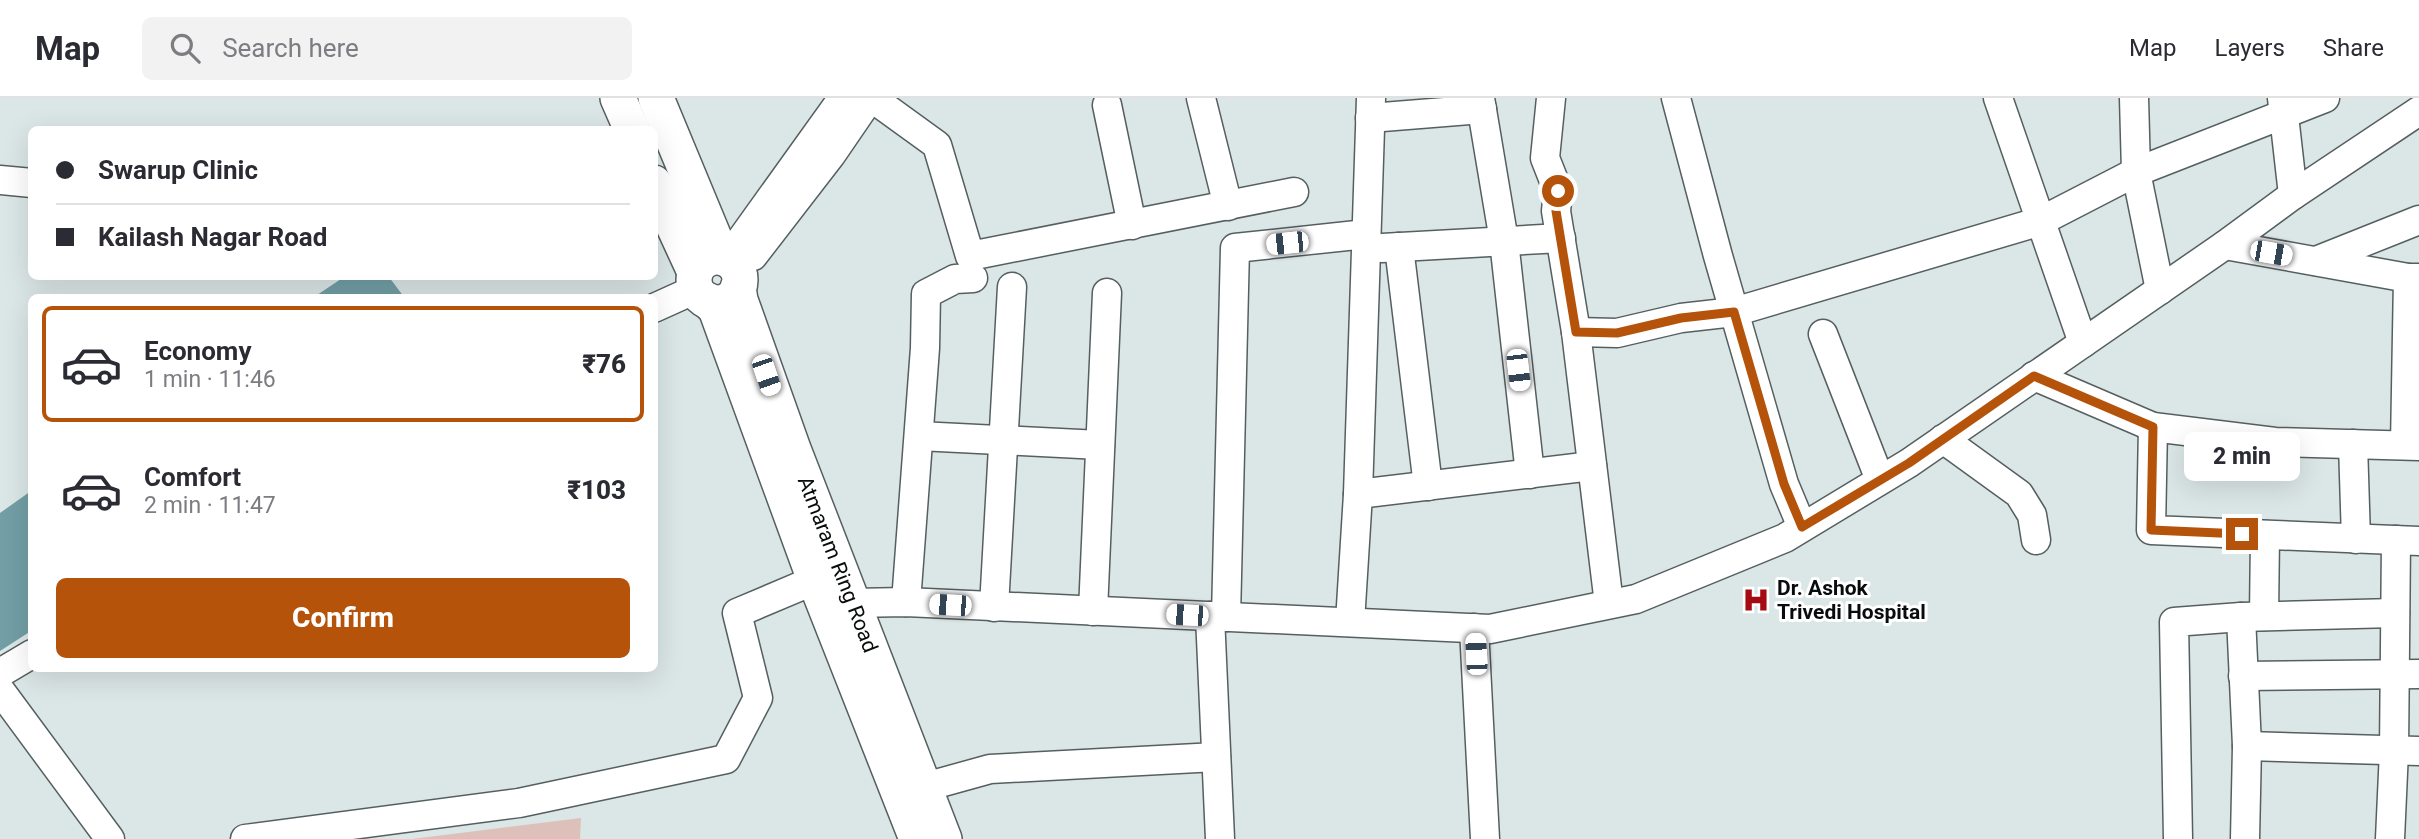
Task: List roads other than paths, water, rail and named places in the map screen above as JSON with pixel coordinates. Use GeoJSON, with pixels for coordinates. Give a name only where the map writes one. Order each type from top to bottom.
{"type":"FeatureCollection","features":[{"type":"Feature","properties":{"kind":"main road"},"geometry":{"type":"LineString","coordinates":[[618,98],[630,126]]}},
{"type":"Feature","properties":{"kind":"main road","name":"Atmaram Ring Road"},"geometry":{"type":"LineString","coordinates":[[656,98],[719,277],[716,309],[815,580],[917,839]]}},
{"type":"Feature","properties":{"kind":"main road"},"geometry":{"type":"LineString","coordinates":[[719,277],[847,98]]}},
{"type":"Feature","properties":{"kind":"main road","name":"Atmaram Ring Road"},"geometry":{"type":"LineString","coordinates":[[658,189],[719,277],[740,300],[851,603],[944,839]]}},
{"type":"Feature","properties":{"kind":"street"},"geometry":{"type":"LineString","coordinates":[[658,305],[719,277],[831,155],[871,98],[937,145],[970,256],[1294,192]]}},
{"type":"Feature","properties":{"kind":"street"},"geometry":{"type":"LineString","coordinates":[[1201,98],[1228,206]]}},
{"type":"Feature","properties":{"kind":"street"},"geometry":{"type":"LineString","coordinates":[[1551,98],[1545,158],[1558,191],[1556,211],[1576,332],[1609,604]]}},
{"type":"Feature","properties":{"kind":"street"},"geometry":{"type":"LineString","coordinates":[[1676,98],[1784,484],[1802,527]]}},
{"type":"Feature","properties":{"kind":"street"},"geometry":{"type":"LineString","coordinates":[[1998,98],[2082,343]]}},
{"type":"Feature","properties":{"kind":"street"},"geometry":{"type":"LineString","coordinates":[[2134,98],[2136,172],[2160,290]]}},
{"type":"Feature","properties":{"kind":"street"},"geometry":{"type":"LineString","coordinates":[[1576,332],[1617,333],[1681,318],[1734,312],[2040,221],[2136,172],[2283,107],[2325,98]]}},
{"type":"Feature","properties":{"kind":"street"},"geometry":{"type":"LineString","coordinates":[[1350,622],[1358,494],[1370,108],[1481,104],[1504,242],[1530,474]]}},
{"type":"Feature","properties":{"kind":"street"},"geometry":{"type":"LineString","coordinates":[[1107,105],[1132,225]]}},
{"type":"Feature","properties":{"kind":"street"},"geometry":{"type":"LineString","coordinates":[[2283,107],[2293,195]]}},
{"type":"Feature","properties":{"kind":"street"},"geometry":{"type":"LineString","coordinates":[[851,603],[906,602],[1490,629],[1636,599],[1785,538],[1880,480],[2419,111]]}},
{"type":"Feature","properties":{"kind":"street"},"geometry":{"type":"LineString","coordinates":[[0,180],[28,183]]}},
{"type":"Feature","properties":{"kind":"street"},"geometry":{"type":"LineString","coordinates":[[2316,261],[2419,220]]}},
{"type":"Feature","properties":{"kind":"street"},"geometry":{"type":"LineString","coordinates":[[1220,839],[1216,757],[1218,616],[1235,248],[1366,242],[1399,247],[1560,238]]}},
{"type":"Feature","properties":{"kind":"street"},"geometry":{"type":"LineString","coordinates":[[2034,376],[2153,427],[2275,442],[2412,445],[2413,278],[2225,245]]}},
{"type":"Feature","properties":{"kind":"street"},"geometry":{"type":"LineString","coordinates":[[1399,247],[1428,486]]}},
{"type":"Feature","properties":{"kind":"street"},"geometry":{"type":"LineString","coordinates":[[906,602],[925,348],[926,295],[955,279],[973,278]]}},
{"type":"Feature","properties":{"kind":"street"},"geometry":{"type":"LineString","coordinates":[[995,607],[1013,287]]}},
{"type":"Feature","properties":{"kind":"street"},"geometry":{"type":"LineString","coordinates":[[1093,611],[1107,293]]}},
{"type":"Feature","properties":{"kind":"street"},"geometry":{"type":"LineString","coordinates":[[1823,334],[1880,480]]}},
{"type":"Feature","properties":{"kind":"street"},"geometry":{"type":"LineString","coordinates":[[2153,427],[2151,530],[2407,541],[2395,613],[2406,674],[2406,751],[2390,839]]}},
{"type":"Feature","properties":{"kind":"street"},"geometry":{"type":"LineString","coordinates":[[919,436],[1100,445]]}},
{"type":"Feature","properties":{"kind":"street"},"geometry":{"type":"LineString","coordinates":[[1943,439],[2019,494],[2032,514],[2036,540]]}},
{"type":"Feature","properties":{"kind":"street"},"geometry":{"type":"LineString","coordinates":[[2353,444],[2356,539]]}},
{"type":"Feature","properties":{"kind":"street"},"geometry":{"type":"LineString","coordinates":[[1358,494],[1592,466]]}},
{"type":"Feature","properties":{"kind":"street"},"geometry":{"type":"LineString","coordinates":[[2245,839],[2247,746],[2243,676],[2265,535]]}},
{"type":"Feature","properties":{"kind":"street"},"geometry":{"type":"LineString","coordinates":[[245,839],[519,803],[726,759],[758,698],[737,613],[815,580]]}},
{"type":"Feature","properties":{"kind":"street"},"geometry":{"type":"LineString","coordinates":[[2178,839],[2174,622],[2395,613]]}},
{"type":"Feature","properties":{"kind":"street"},"geometry":{"type":"LineString","coordinates":[[1474,628],[1485,839]]}},
{"type":"Feature","properties":{"kind":"street"},"geometry":{"type":"LineString","coordinates":[[0,673],[28,656]]}},
{"type":"Feature","properties":{"kind":"street"},"geometry":{"type":"LineString","coordinates":[[2243,676],[2406,674]]}},
{"type":"Feature","properties":{"kind":"street"},"geometry":{"type":"LineString","coordinates":[[0,690],[110,839]]}},
{"type":"Feature","properties":{"kind":"street"},"geometry":{"type":"LineString","coordinates":[[2247,746],[2406,751]]}},
{"type":"Feature","properties":{"kind":"street"},"geometry":{"type":"LineString","coordinates":[[925,787],[990,769],[1216,757]]}},
{"type":"Feature","properties":{"kind":"water"},"geometry":{"type":"Polygon","coordinates":[[[340,280],[391,280],[402,294],[318,294],[340,280]]]}},
{"type":"Feature","properties":{"kind":"water"},"geometry":{"type":"Polygon","coordinates":[[[28,493],[28,633],[0,651],[0,513],[28,493]]]}},
{"type":"Feature","properties":{"kind":"place","name":"Dr. Ashok Trivedi Hospital"},"geometry":{"type":"Point","coordinates":[1756,600]}}]}
